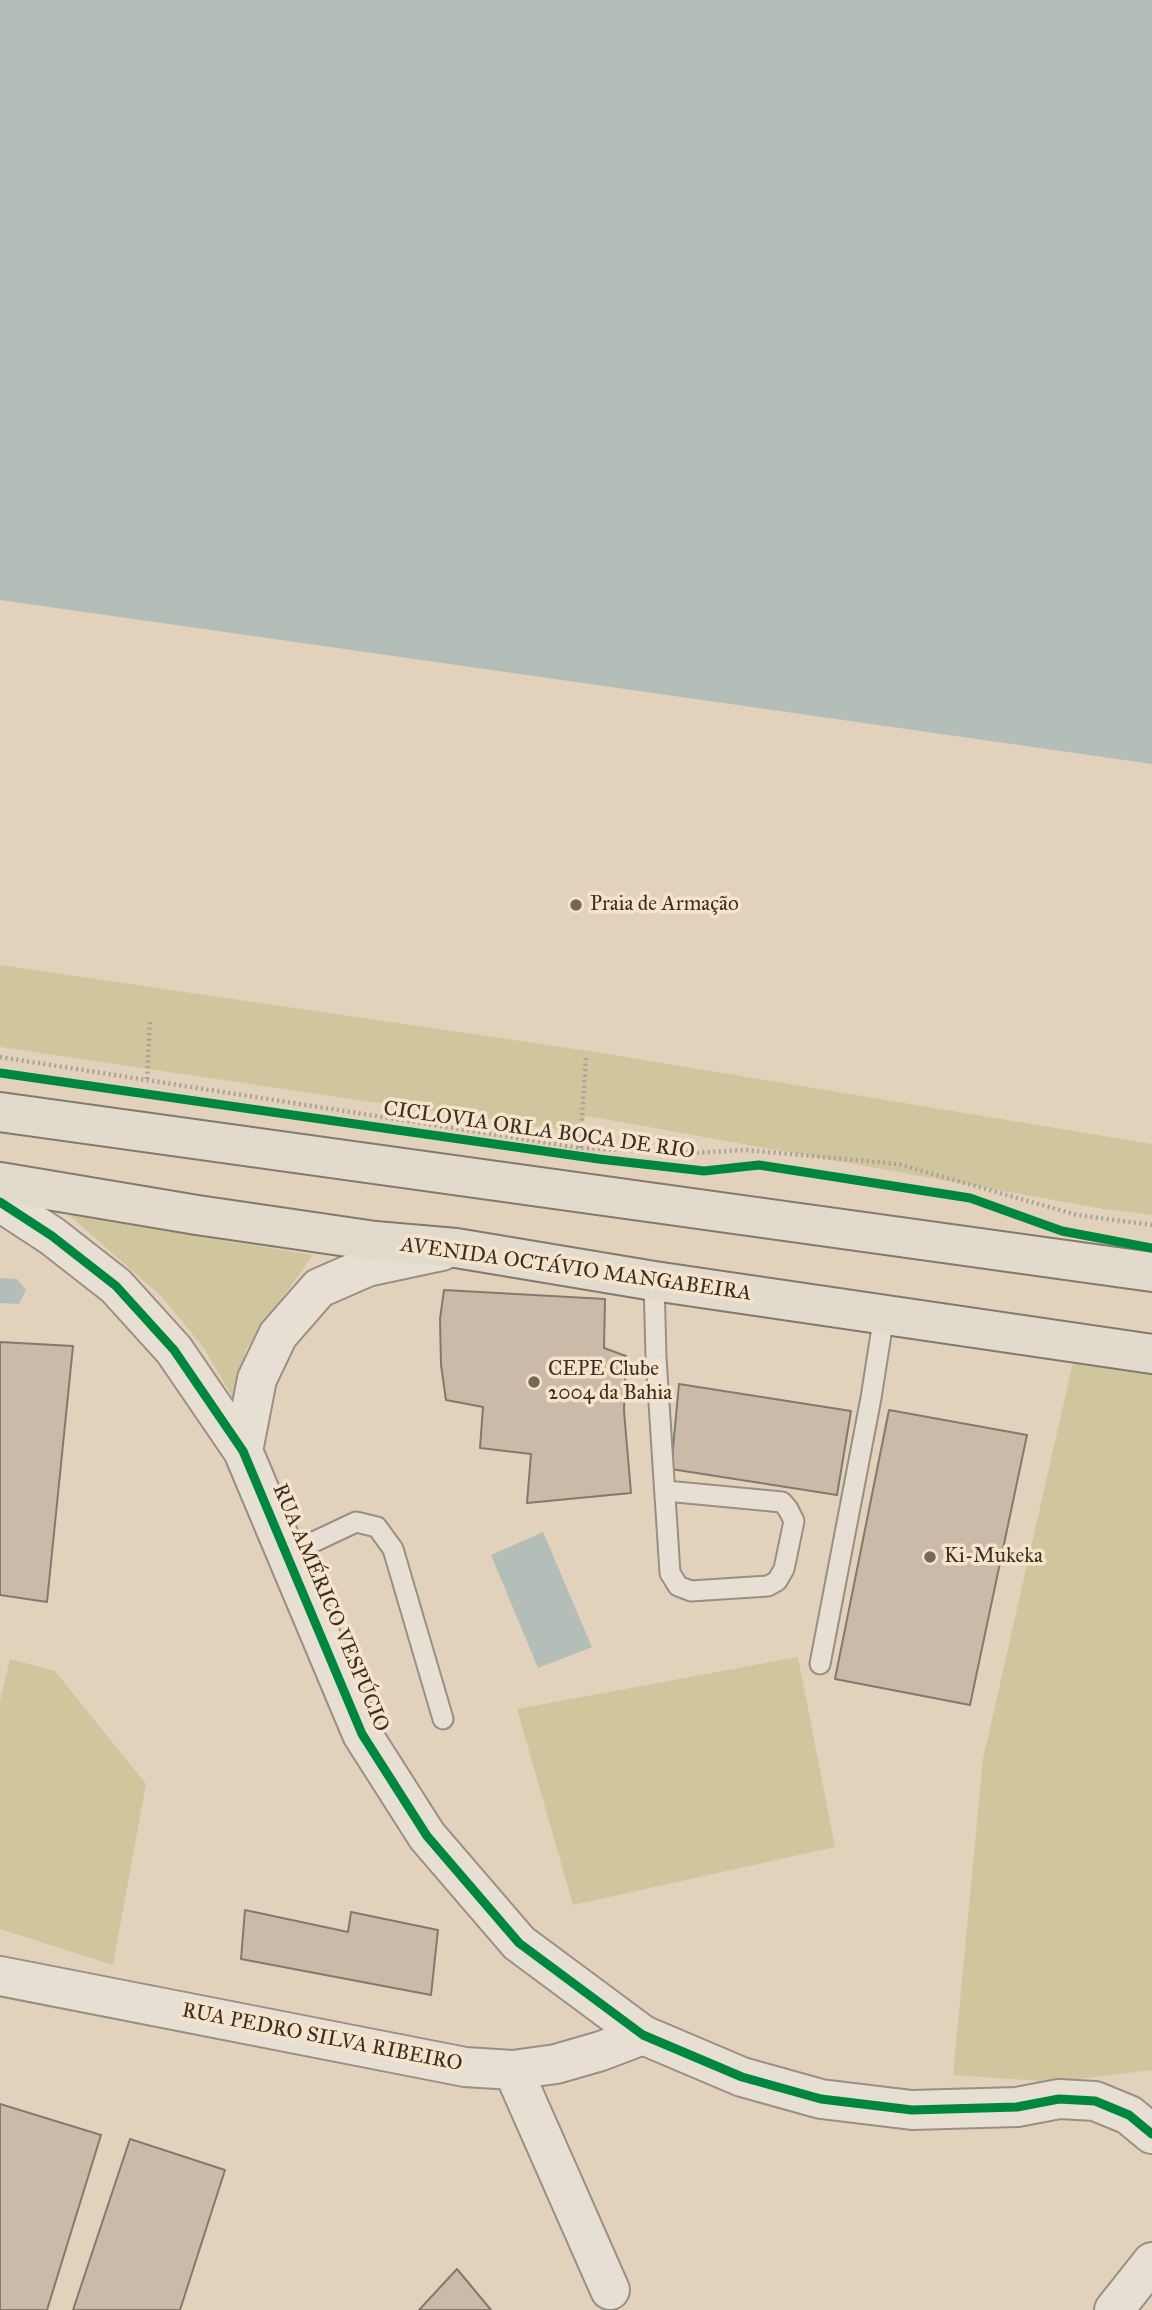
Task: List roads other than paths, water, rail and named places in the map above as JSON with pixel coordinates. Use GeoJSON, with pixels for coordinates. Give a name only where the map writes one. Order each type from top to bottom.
{"type":"FeatureCollection","features":[{"type":"Feature","properties":{"kind":"main road"},"geometry":{"type":"LineString","coordinates":[[0,1112],[1152,1272]]}},
{"type":"Feature","properties":{"kind":"main road","name":"AVENIDA OCTÁVIO MANGABEIRA"},"geometry":{"type":"LineString","coordinates":[[0,1182],[362,1239],[456,1248],[654,1282],[1152,1354]]}},
{"type":"Feature","properties":{"kind":"street","name":"RUA AMÉRICO VESPÚCIO"},"geometry":{"type":"LineString","coordinates":[[0,1202],[52,1236],[116,1286],[174,1350],[243,1451],[362,1734],[427,1836],[519,1943],[643,2035],[741,2077],[821,2099],[912,2110],[1017,2106],[1059,2099],[1095,2102],[1129,2115],[1152,2134]]}},
{"type":"Feature","properties":{"kind":"street"},"geometry":{"type":"LineString","coordinates":[[243,1451],[257,1379],[278,1335],[319,1289],[367,1266],[456,1248]]}},
{"type":"Feature","properties":{"kind":"street","name":"RUA PEDRO SILVA RIBEIRO"},"geometry":{"type":"LineString","coordinates":[[0,1976],[465,2067],[513,2070],[556,2064],[643,2035]]}},
{"type":"Feature","properties":{"kind":"street"},"geometry":{"type":"LineString","coordinates":[[513,2070],[610,2290]]}},
{"type":"Feature","properties":{"kind":"street"},"geometry":{"type":"LineString","coordinates":[[1114,2310],[1152,2262]]}},
{"type":"Feature","properties":{"kind":"lane"},"geometry":{"type":"LineString","coordinates":[[654,1282],[656,1357],[670,1573],[678,1586],[691,1591],[768,1586],[778,1581],[784,1569],[794,1521],[782,1502],[666,1491]]}},
{"type":"Feature","properties":{"kind":"lane"},"geometry":{"type":"LineString","coordinates":[[820,1664],[871,1398],[884,1315]]}},
{"type":"Feature","properties":{"kind":"lane"},"geometry":{"type":"LineString","coordinates":[[286,1555],[356,1522],[377,1527],[394,1549],[443,1719]]}},
{"type":"Feature","properties":{"kind":"place","name":"Praia de Armação"},"geometry":{"type":"Point","coordinates":[576,905]}},
{"type":"Feature","properties":{"kind":"place","name":"CEPE Clube 2004 da Bahia"},"geometry":{"type":"Point","coordinates":[534,1382]}},
{"type":"Feature","properties":{"kind":"place","name":"Ki-Mukeka"},"geometry":{"type":"Point","coordinates":[930,1557]}}]}
